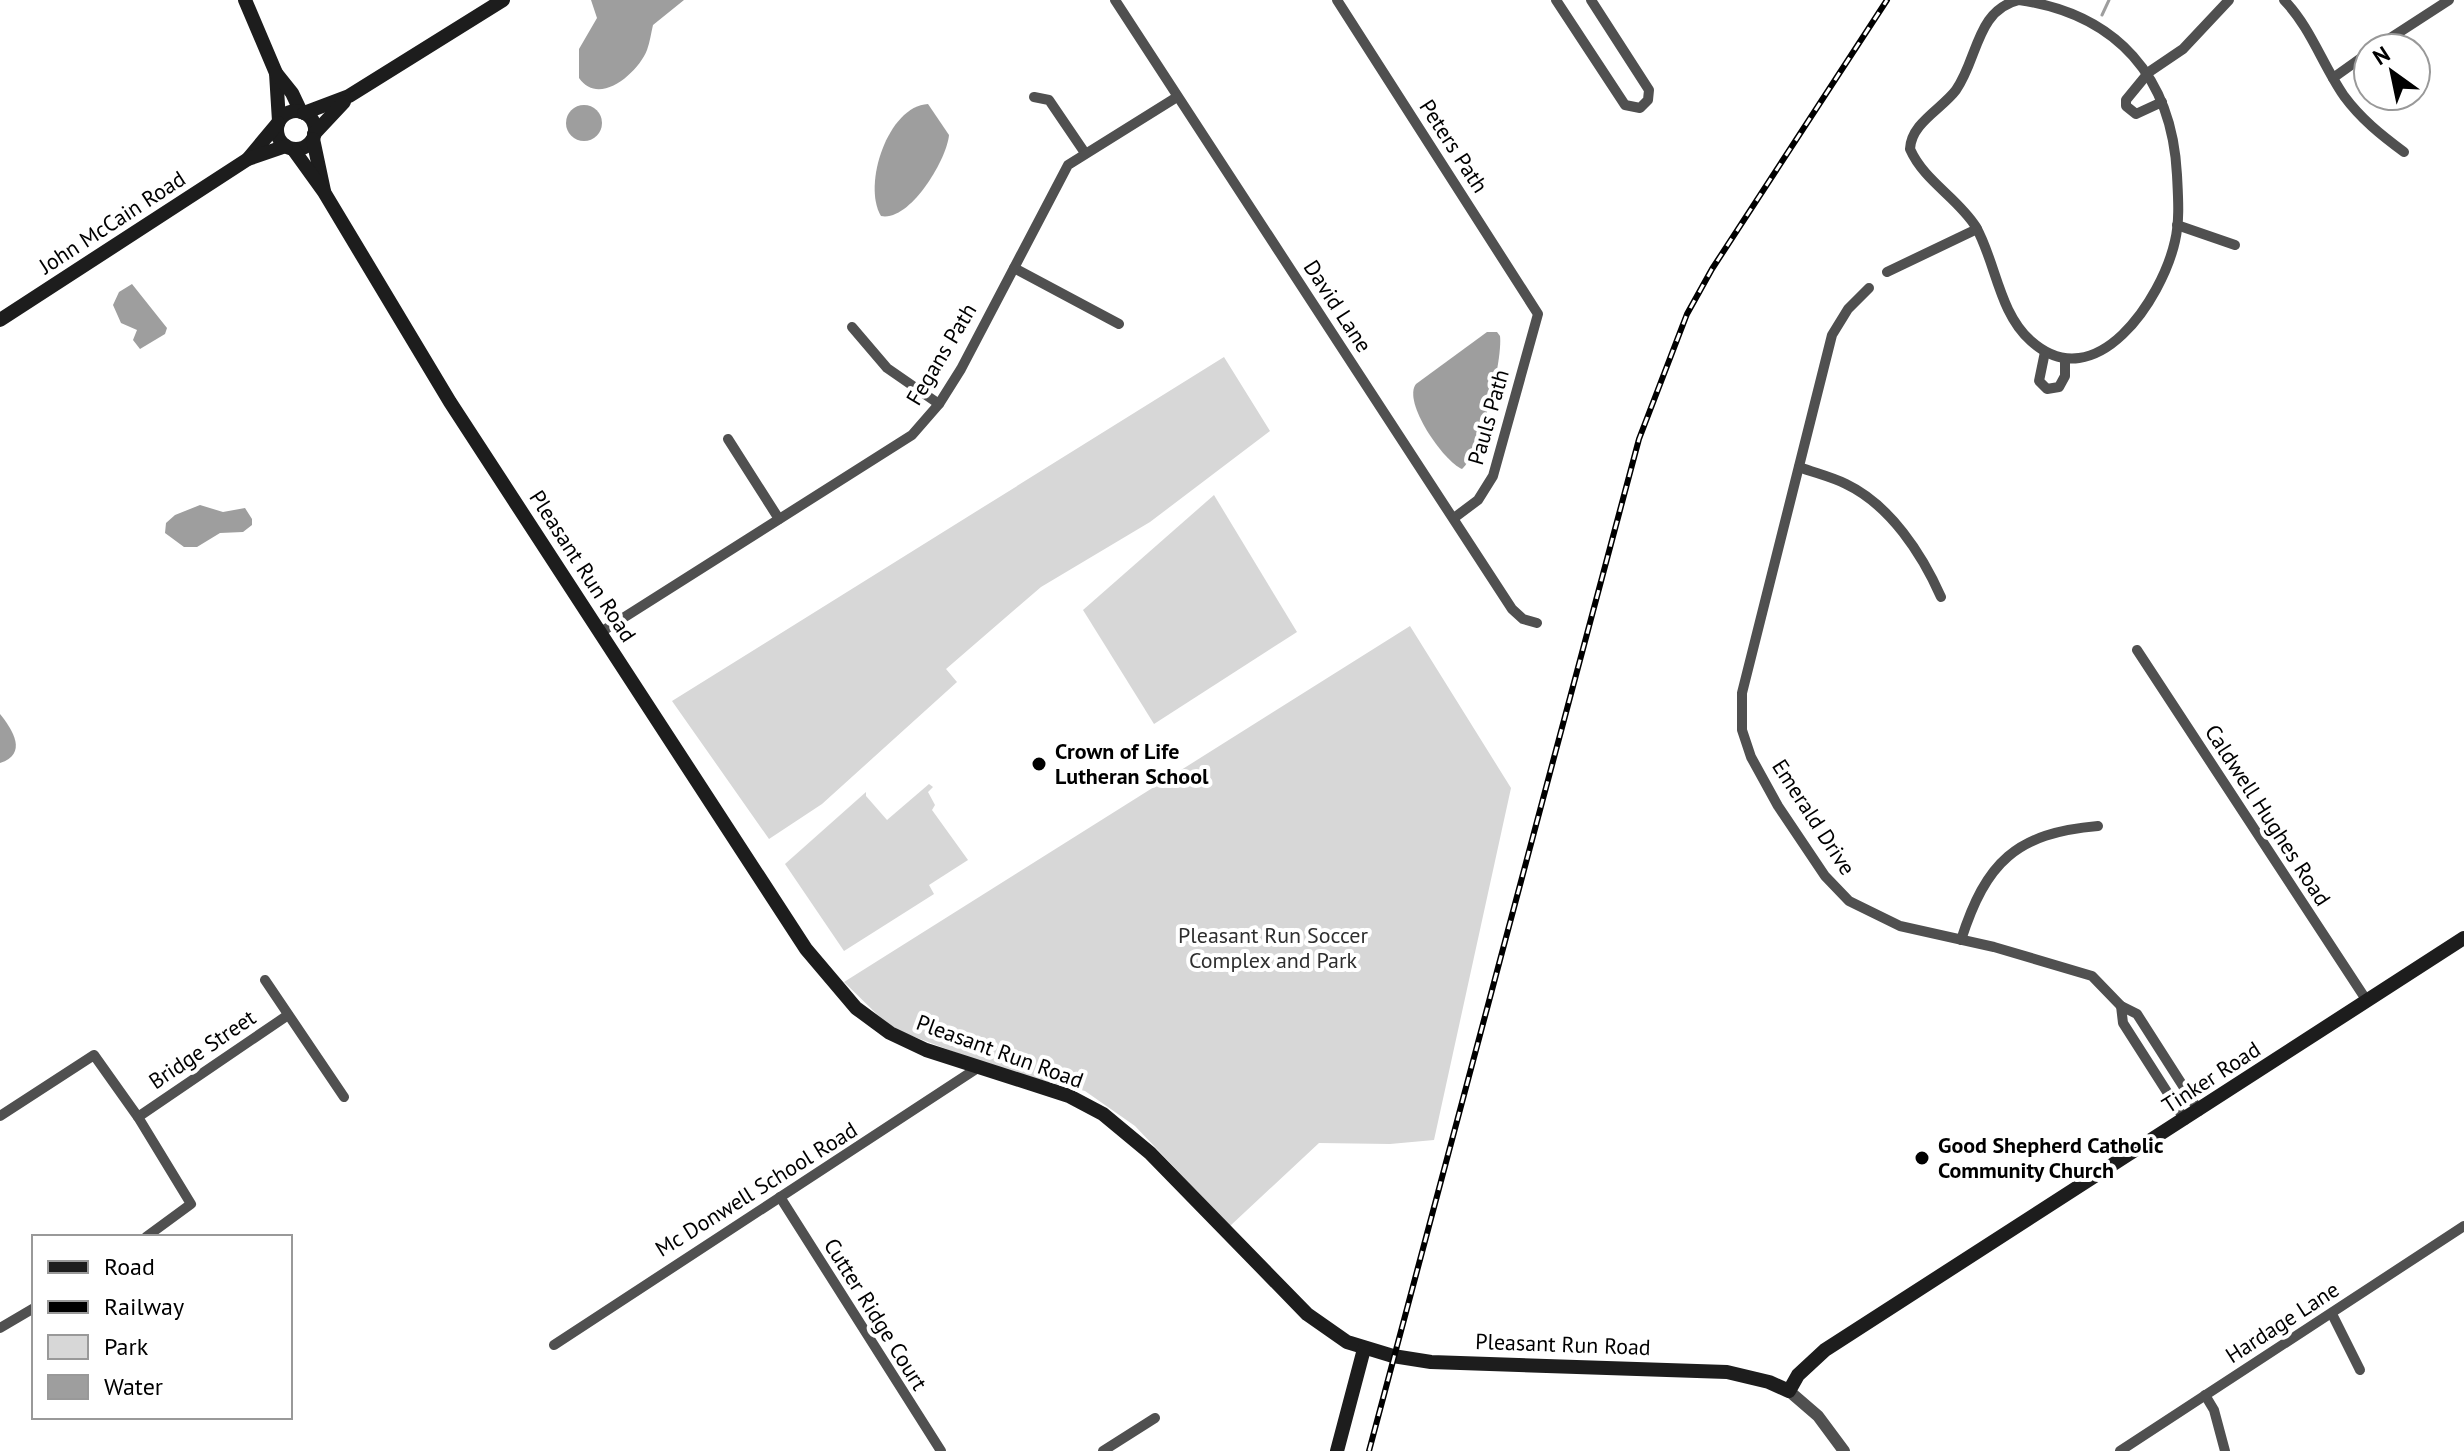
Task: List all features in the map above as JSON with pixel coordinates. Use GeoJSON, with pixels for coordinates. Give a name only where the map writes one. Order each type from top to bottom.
{"type":"FeatureCollection","features":[{"type":"Feature","properties":{"kind":"main road"},"geometry":{"type":"LineString","coordinates":[[245,0],[276,73],[302,112],[312,120],[317,132]]}},
{"type":"Feature","properties":{"kind":"main road"},"geometry":{"type":"LineString","coordinates":[[279,122],[286,114],[302,112],[349,96],[503,0]]}},
{"type":"Feature","properties":{"kind":"main road"},"geometry":{"type":"LineString","coordinates":[[276,73],[277,134],[290,148],[305,146],[349,96]]}},
{"type":"Feature","properties":{"kind":"main road"},"geometry":{"type":"LineString","coordinates":[[265,135],[278,101]]}},
{"type":"Feature","properties":{"kind":"main road","name":"John McCain Road"},"geometry":{"type":"LineString","coordinates":[[248,159],[279,122]]}},
{"type":"Feature","properties":{"kind":"main road","name":"Pleasant Run Road"},"geometry":{"type":"LineString","coordinates":[[317,132],[317,155],[324,192]]}},
{"type":"Feature","properties":{"kind":"main road","name":"Pleasant Run Road"},"geometry":{"type":"LineString","coordinates":[[290,148],[324,192],[393,312],[826,977],[856,1008],[890,1033],[926,1050],[1069,1096],[1103,1114],[1150,1153],[1307,1314],[1326,1329],[1364,1349],[1431,1362],[1727,1372],[1769,1382],[1789,1391]]}},
{"type":"Feature","properties":{"kind":"main road","name":"John McCain Road"},"geometry":{"type":"LineString","coordinates":[[0,320],[248,159],[290,148]]}},
{"type":"Feature","properties":{"kind":"main road","name":"Tinker Road"},"geometry":{"type":"LineString","coordinates":[[1789,1391],[1798,1375],[1825,1350],[2464,938]]}},
{"type":"Feature","properties":{"kind":"main road"},"geometry":{"type":"LineString","coordinates":[[1337,1451],[1364,1349]]}},
{"type":"Feature","properties":{"kind":"street","name":"David Lane"},"geometry":{"type":"LineString","coordinates":[[1115,0],[1512,609],[1523,619],[1537,623]]}},
{"type":"Feature","properties":{"kind":"street","name":"Peters Path"},"geometry":{"type":"LineString","coordinates":[[1337,0],[1538,314]]}},
{"type":"Feature","properties":{"kind":"street"},"geometry":{"type":"LineString","coordinates":[[1556,0],[1625,105],[1640,108],[1648,100],[1649,90],[1591,0]]}},
{"type":"Feature","properties":{"kind":"street"},"geometry":{"type":"LineString","coordinates":[[2019,0],[2040,3],[2111,35],[2134,54],[2149,72],[2171,119],[2176,158],[2177,225],[2170,259],[2147,307],[2115,342],[2092,354],[2065,360],[2045,352],[2018,329],[1977,229],[1925,173],[1913,157],[1910,141],[1966,75],[1984,26],[2001,3],[2019,0]]}},
{"type":"Feature","properties":{"kind":"street"},"geometry":{"type":"LineString","coordinates":[[2162,102],[2142,114],[2136,114],[2126,106],[2128,94],[2141,84],[2149,72],[2183,49],[2229,0]]}},
{"type":"Feature","properties":{"kind":"street"},"geometry":{"type":"LineString","coordinates":[[2284,0],[2313,37],[2333,78],[2368,126],[2404,152]]}},
{"type":"Feature","properties":{"kind":"street"},"geometry":{"type":"LineString","coordinates":[[2400,32],[2449,0]]}},
{"type":"Feature","properties":{"kind":"street"},"geometry":{"type":"LineString","coordinates":[[2333,78],[2352,64]]}},
{"type":"Feature","properties":{"kind":"street"},"geometry":{"type":"LineString","coordinates":[[1034,97],[1049,100],[1085,153]]}},
{"type":"Feature","properties":{"kind":"street","name":"Fegans Path"},"geometry":{"type":"LineString","coordinates":[[601,632],[912,435],[939,404],[1068,165],[1177,97]]}},
{"type":"Feature","properties":{"kind":"street"},"geometry":{"type":"LineString","coordinates":[[2177,225],[2235,245]]}},
{"type":"Feature","properties":{"kind":"street"},"geometry":{"type":"LineString","coordinates":[[1887,272],[1977,229]]}},
{"type":"Feature","properties":{"kind":"street"},"geometry":{"type":"LineString","coordinates":[[1014,268],[1119,324]]}},
{"type":"Feature","properties":{"kind":"street","name":"Emerald Drive"},"geometry":{"type":"LineString","coordinates":[[1869,288],[1848,309],[1832,335],[1749,662],[1742,693],[1742,730],[1751,757],[1778,806],[1837,890],[1861,909],[1900,926],[2092,976],[2121,1006],[2137,1014],[2199,1111]]}},
{"type":"Feature","properties":{"kind":"street","name":"Pauls Path"},"geometry":{"type":"LineString","coordinates":[[1454,518],[1478,500],[1493,476],[1538,314]]}},
{"type":"Feature","properties":{"kind":"street"},"geometry":{"type":"LineString","coordinates":[[852,327],[887,368],[939,404]]}},
{"type":"Feature","properties":{"kind":"street"},"geometry":{"type":"LineString","coordinates":[[2045,352],[2039,381],[2047,389],[2059,387],[2065,376],[2065,360]]}},
{"type":"Feature","properties":{"kind":"street"},"geometry":{"type":"LineString","coordinates":[[728,439],[779,519]]}},
{"type":"Feature","properties":{"kind":"street"},"geometry":{"type":"LineString","coordinates":[[1799,467],[1848,485],[1887,515],[1931,574],[1941,597]]}},
{"type":"Feature","properties":{"kind":"street","name":"Caldwell Hughes Road"},"geometry":{"type":"LineString","coordinates":[[2137,650],[2367,1001]]}},
{"type":"Feature","properties":{"kind":"street"},"geometry":{"type":"LineString","coordinates":[[1961,940],[1975,897],[1992,871],[2010,855],[2063,829],[2098,826]]}},
{"type":"Feature","properties":{"kind":"street"},"geometry":{"type":"LineString","coordinates":[[265,980],[344,1097]]}},
{"type":"Feature","properties":{"kind":"street","name":"Emerald Drive"},"geometry":{"type":"LineString","coordinates":[[2121,1006],[2123,1023],[2185,1120]]}},
{"type":"Feature","properties":{"kind":"street","name":"Bridge Street"},"geometry":{"type":"LineString","coordinates":[[138,1117],[288,1015]]}},
{"type":"Feature","properties":{"kind":"street"},"geometry":{"type":"LineString","coordinates":[[0,1116],[94,1055],[138,1117],[191,1204],[149,1235]]}},
{"type":"Feature","properties":{"kind":"street","name":"Mc Donwell School Road"},"geometry":{"type":"LineString","coordinates":[[554,1345],[979,1067]]}},
{"type":"Feature","properties":{"kind":"street","name":"Cutter Ridge Court"},"geometry":{"type":"LineString","coordinates":[[780,1197],[941,1451]]}},
{"type":"Feature","properties":{"kind":"street","name":"Hardage Lane"},"geometry":{"type":"LineString","coordinates":[[2120,1451],[2464,1226]]}},
{"type":"Feature","properties":{"kind":"street"},"geometry":{"type":"LineString","coordinates":[[0,1328],[32,1309]]}},
{"type":"Feature","properties":{"kind":"street"},"geometry":{"type":"LineString","coordinates":[[2332,1314],[2360,1370]]}},
{"type":"Feature","properties":{"kind":"street","name":"Pleasant Run Road"},"geometry":{"type":"LineString","coordinates":[[1789,1391],[1818,1416],[1844,1451]]}},
{"type":"Feature","properties":{"kind":"street"},"geometry":{"type":"LineString","coordinates":[[2205,1395],[2214,1410],[2225,1451]]}},
{"type":"Feature","properties":{"kind":"street"},"geometry":{"type":"LineString","coordinates":[[1103,1451],[1155,1418]]}},
{"type":"Feature","properties":{"kind":"green space"},"geometry":{"type":"Polygon","coordinates":[[[1224,357],[1270,431],[1150,522],[1041,587],[946,669],[957,682],[822,804],[769,839],[672,701],[1224,357]]]}},
{"type":"Feature","properties":{"kind":"green space"},"geometry":{"type":"Polygon","coordinates":[[[1214,495],[1297,632],[1154,724],[1083,610],[1214,495]]]}},
{"type":"Feature","properties":{"kind":"green space","name":"Pleasant Run Soccer Complex and Park"},"geometry":{"type":"Polygon","coordinates":[[[1410,626],[1511,788],[1434,1140],[1390,1144],[1319,1143],[1230,1226],[1135,1126],[1085,1091],[1002,1070],[891,1028],[844,982],[1410,626]]]}},
{"type":"Feature","properties":{"kind":"green space"},"geometry":{"type":"Polygon","coordinates":[[[929,784],[933,787],[928,792],[935,805],[932,810],[968,860],[929,885],[934,894],[844,951],[785,864],[866,792],[887,820],[929,784]]]}},
{"type":"Feature","properties":{"kind":"water"},"geometry":{"type":"Polygon","coordinates":[[[591,0],[684,0],[653,25],[647,50],[627,77],[607,88],[597,89],[587,86],[579,78],[579,49],[597,18],[591,0]]]}},
{"type":"Feature","properties":{"kind":"water"},"geometry":{"type":"Polygon","coordinates":[[[928,104],[949,135],[942,159],[915,199],[892,215],[881,216],[875,186],[882,149],[901,118],[914,108],[928,104]]]}},
{"type":"Feature","properties":{"kind":"water"},"geometry":{"type":"Polygon","coordinates":[[[584,105],[597,110],[602,123],[597,136],[584,141],[571,136],[566,123],[571,110],[584,105]]]}},
{"type":"Feature","properties":{"kind":"water"},"geometry":{"type":"Polygon","coordinates":[[[132,284],[167,328],[165,334],[140,349],[133,340],[137,330],[121,323],[113,305],[119,292],[132,284]]]}},
{"type":"Feature","properties":{"kind":"water"},"geometry":{"type":"Polygon","coordinates":[[[1487,332],[1497,332],[1500,336],[1498,365],[1483,426],[1462,469],[1445,455],[1427,431],[1413,393],[1416,384],[1487,332]]]}},
{"type":"Feature","properties":{"kind":"water"},"geometry":{"type":"Polygon","coordinates":[[[200,505],[223,512],[245,508],[252,525],[243,532],[220,533],[197,547],[184,547],[165,533],[166,523],[175,515],[200,505]]]}},
{"type":"Feature","properties":{"kind":"water"},"geometry":{"type":"Polygon","coordinates":[[[0,714],[13,734],[16,748],[9,759],[0,763],[0,714]]]}},
{"type":"Feature","properties":{"kind":"waterway"},"geometry":{"type":"LineString","coordinates":[[2102,15],[2109,0]]}},
{"type":"Feature","properties":{"kind":"railway"},"geometry":{"type":"LineString","coordinates":[[1369,1451],[1639,439],[1687,314],[1712,269],[1887,0]]}},
{"type":"Feature","properties":{"kind":"place","name":"Crown of Life Lutheran School"},"geometry":{"type":"Point","coordinates":[1039,764]}},
{"type":"Feature","properties":{"kind":"place","name":"Good Shepherd Catholic Community Church"},"geometry":{"type":"Point","coordinates":[1922,1158]}}]}
